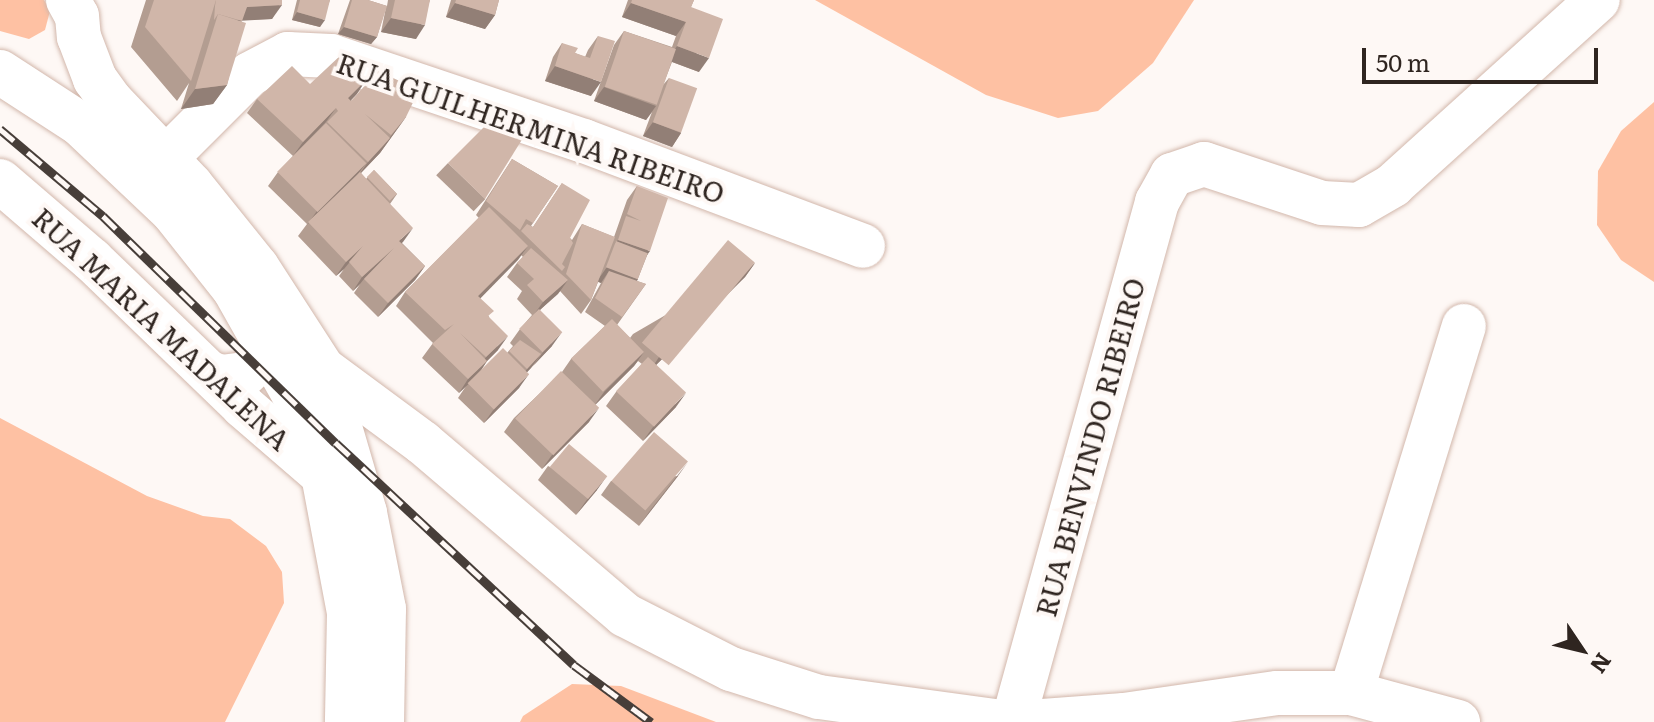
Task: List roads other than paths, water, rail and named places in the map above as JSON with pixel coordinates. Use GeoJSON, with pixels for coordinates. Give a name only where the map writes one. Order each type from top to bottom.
{"type":"FeatureCollection","features":[{"type":"Feature","properties":{"kind":"street","name":"RUA BENVINDO RIBEIRO"},"geometry":{"type":"LineString","coordinates":[[1013,722],[1157,202],[1172,175],[1204,164],[1322,203],[1359,205],[1393,185],[1585,3]]}},
{"type":"Feature","properties":{"kind":"street"},"geometry":{"type":"LineString","coordinates":[[8,76],[39,76],[59,65],[80,12]]}},
{"type":"Feature","properties":{"kind":"street"},"geometry":{"type":"LineString","coordinates":[[80,12],[103,90],[155,170],[173,212],[234,289],[328,453],[384,609],[382,722]]}},
{"type":"Feature","properties":{"kind":"street","name":"RUA GUILHERMINA RIBEIRO"},"geometry":{"type":"LineString","coordinates":[[155,170],[250,74],[288,54],[331,56],[584,141],[863,246]]}},
{"type":"Feature","properties":{"kind":"street"},"geometry":{"type":"LineString","coordinates":[[8,76],[155,170],[257,267],[323,369],[423,443],[625,615],[731,669],[819,697],[1002,722]]}},
{"type":"Feature","properties":{"kind":"street","name":"RUA MARIA MADALENA"},"geometry":{"type":"LineString","coordinates":[[0,181],[92,260],[243,406],[328,453]]}},
{"type":"Feature","properties":{"kind":"street"},"geometry":{"type":"LineString","coordinates":[[1351,693],[1464,326]]}},
{"type":"Feature","properties":{"kind":"street"},"geometry":{"type":"LineString","coordinates":[[210,373],[221,377],[245,374],[262,358],[267,347]]}},
{"type":"Feature","properties":{"kind":"street"},"geometry":{"type":"LineString","coordinates":[[323,369],[328,453],[349,613],[347,722]]}},
{"type":"Feature","properties":{"kind":"street"},"geometry":{"type":"LineString","coordinates":[[328,453],[423,443]]}},
{"type":"Feature","properties":{"kind":"street"},"geometry":{"type":"LineString","coordinates":[[1029,722],[1124,715],[1277,693],[1351,693],[1458,722]]}},
{"type":"Feature","properties":{"kind":"railway"},"geometry":{"type":"LineString","coordinates":[[0,129],[103,216],[336,443],[574,665],[651,722]]}}]}
